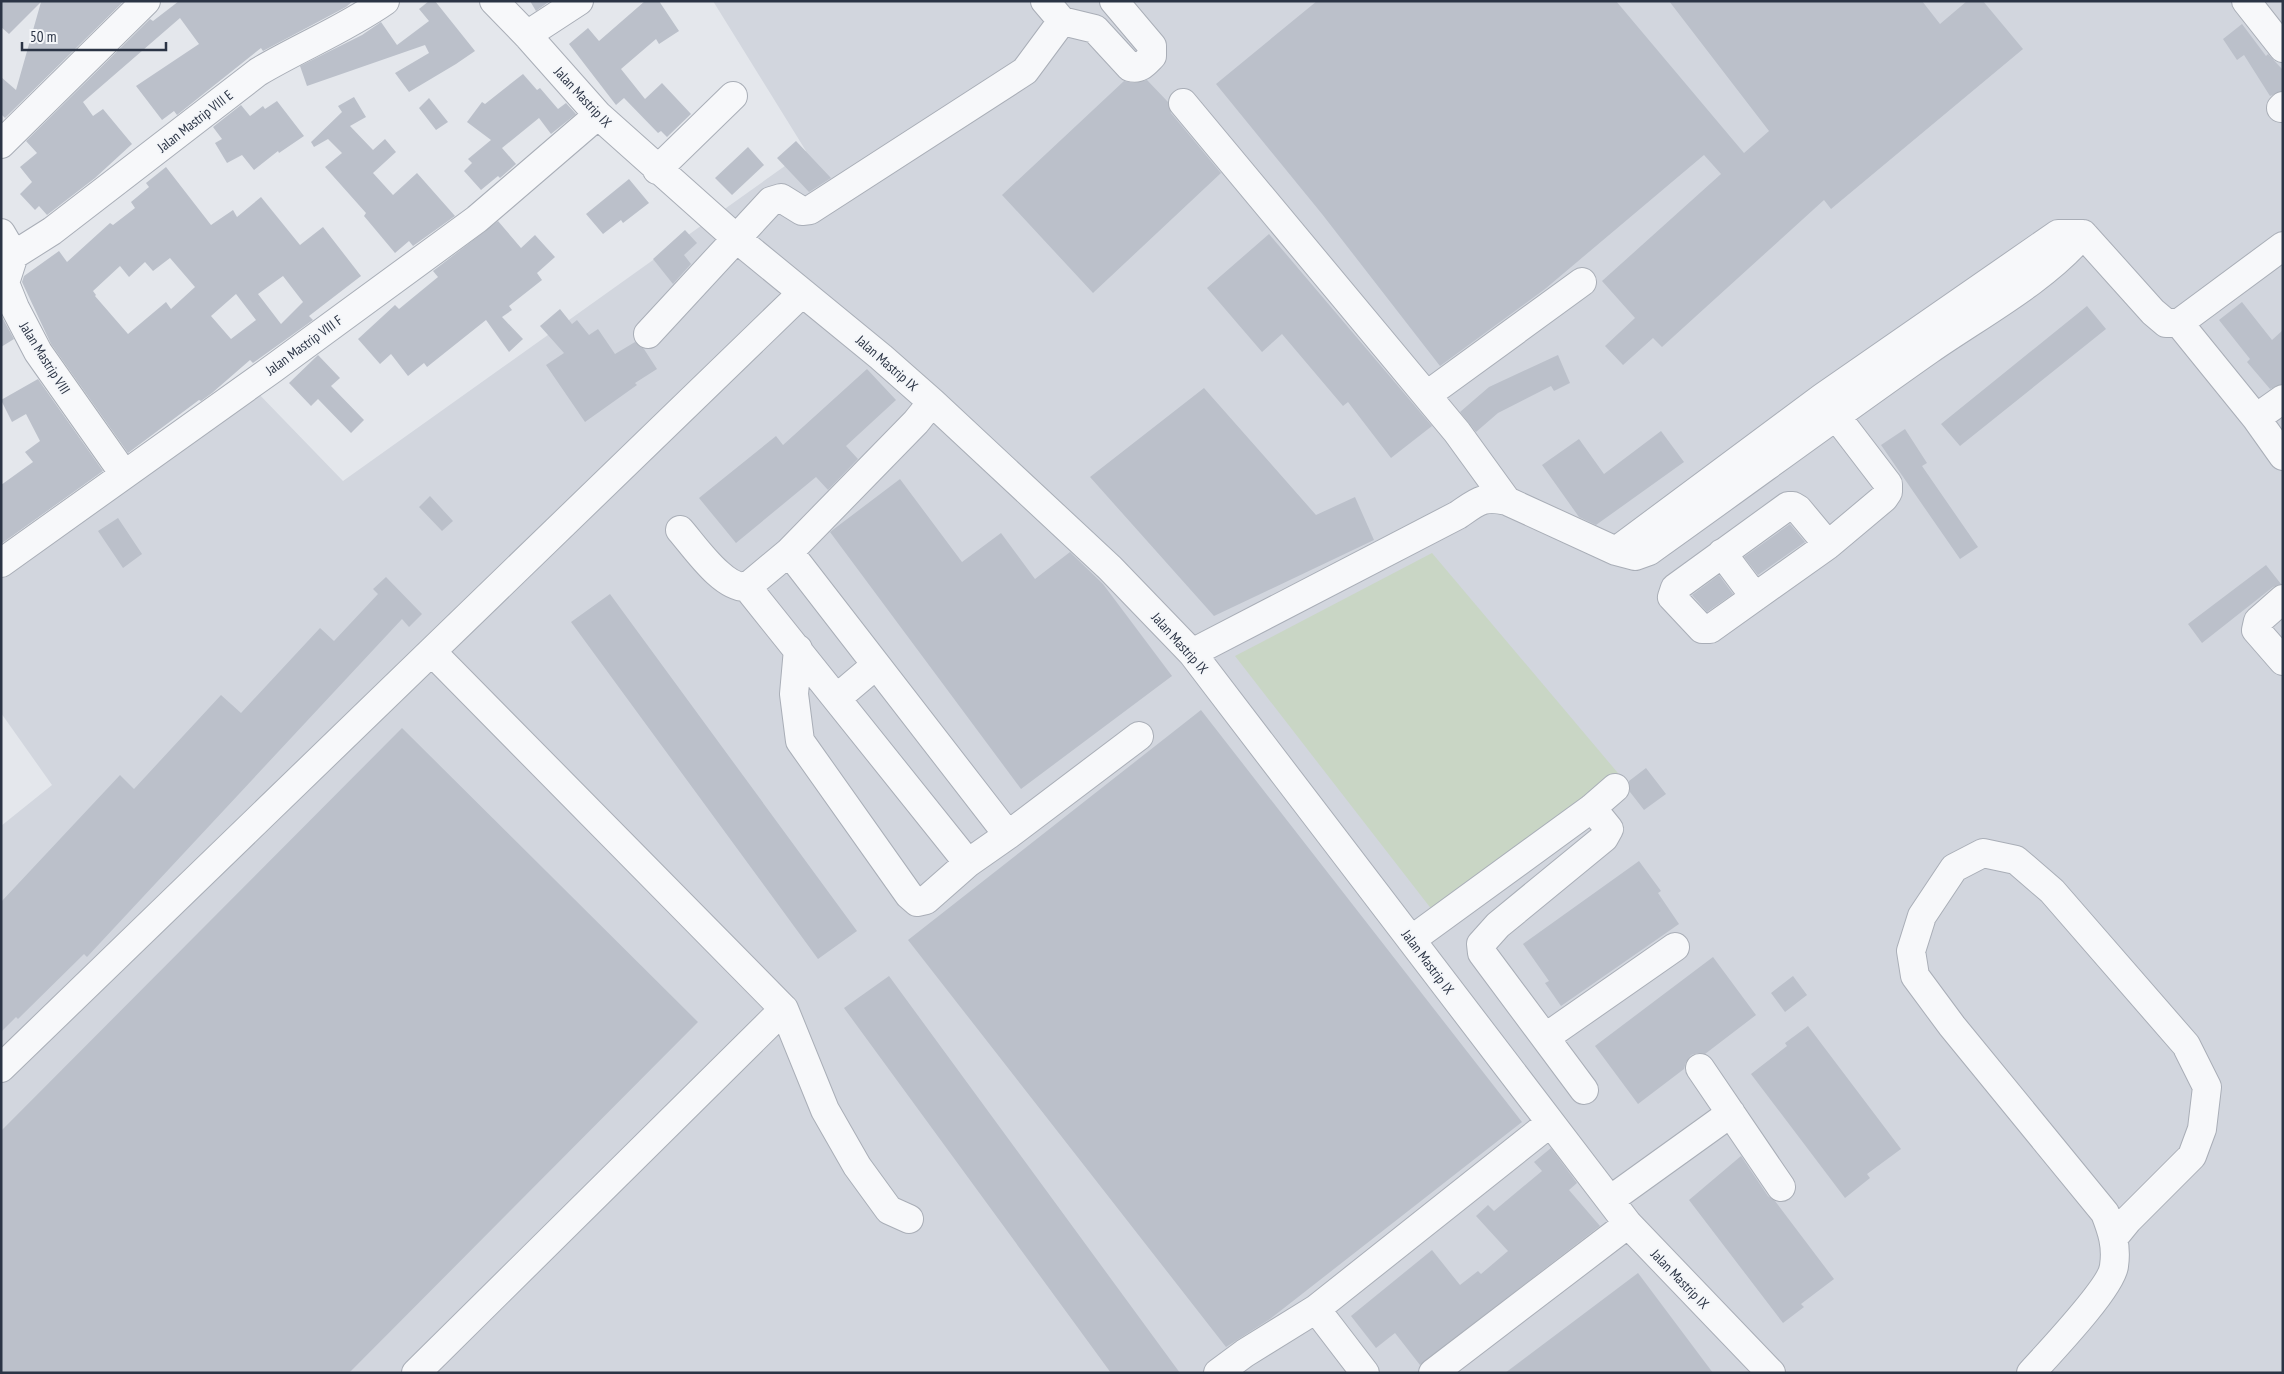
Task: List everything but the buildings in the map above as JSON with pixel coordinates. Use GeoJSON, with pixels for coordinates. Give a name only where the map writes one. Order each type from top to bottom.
{"type":"FeatureCollection","features":[{"type":"Feature","properties":{"kind":"street"},"geometry":{"type":"LineString","coordinates":[[1,144],[146,1]]}},
{"type":"Feature","properties":{"kind":"street","name":"Jalan Mastrip VIII E"},"geometry":{"type":"LineString","coordinates":[[7,244],[52,231],[258,72],[290,53],[363,17],[385,1]]}},
{"type":"Feature","properties":{"kind":"street","name":"Jalan Mastrip IX"},"geometry":{"type":"LineString","coordinates":[[494,1],[528,35],[598,115],[657,170],[737,239],[881,357],[932,402],[1110,568],[1192,653],[1628,1224],[1771,1373]]}},
{"type":"Feature","properties":{"kind":"street"},"geometry":{"type":"LineString","coordinates":[[528,35],[579,1]]}},
{"type":"Feature","properties":{"kind":"street"},"geometry":{"type":"LineString","coordinates":[[648,334],[771,202],[781,198],[802,212],[810,210],[1025,71],[1054,11],[1095,28],[1130,67],[1140,67],[1152,56],[1152,46],[1114,1]]}},
{"type":"Feature","properties":{"kind":"street"},"geometry":{"type":"LineString","coordinates":[[2246,1],[2274,18],[2283,48]]}},
{"type":"Feature","properties":{"kind":"street"},"geometry":{"type":"LineString","coordinates":[[657,170],[733,96]]}},
{"type":"Feature","properties":{"kind":"street"},"geometry":{"type":"LineString","coordinates":[[1183,103],[1427,395],[1507,500]]}},
{"type":"Feature","properties":{"kind":"street","name":"Jalan Mastrip VIII F"},"geometry":{"type":"LineString","coordinates":[[1,563],[271,370],[477,219],[598,115]]}},
{"type":"Feature","properties":{"kind":"street"},"geometry":{"type":"LineString","coordinates":[[1192,653],[1458,515],[1481,499],[1493,497],[1507,500],[1616,551],[1830,407],[2058,234],[2084,234],[2153,312],[2166,323],[2179,323],[2283,246]]}},
{"type":"Feature","properties":{"kind":"street","name":"Jalan Mastrip VIII"},"geometry":{"type":"LineString","coordinates":[[7,244],[5,282],[15,308],[38,352],[124,474]]}},
{"type":"Feature","properties":{"kind":"street"},"geometry":{"type":"LineString","coordinates":[[1427,395],[1582,282]]}},
{"type":"Feature","properties":{"kind":"street"},"geometry":{"type":"LineString","coordinates":[[1,1068],[802,294]]}},
{"type":"Feature","properties":{"kind":"street"},"geometry":{"type":"LineString","coordinates":[[2179,323],[2256,418],[2283,456]]}},
{"type":"Feature","properties":{"kind":"street"},"geometry":{"type":"LineString","coordinates":[[2256,418],[2283,399]]}},
{"type":"Feature","properties":{"kind":"street"},"geometry":{"type":"LineString","coordinates":[[680,530],[724,579],[739,588],[747,587],[789,552],[916,422],[932,402]]}},
{"type":"Feature","properties":{"kind":"street"},"geometry":{"type":"LineString","coordinates":[[1828,545],[1793,506],[1788,506],[1675,588],[1672,598],[1702,629],[1706,630],[1828,545],[1884,498],[1888,492],[1888,484],[1830,407]]}},
{"type":"Feature","properties":{"kind":"street"},"geometry":{"type":"LineString","coordinates":[[789,552],[1008,835]]}},
{"type":"Feature","properties":{"kind":"street"},"geometry":{"type":"LineString","coordinates":[[1722,553],[1755,597]]}},
{"type":"Feature","properties":{"kind":"street"},"geometry":{"type":"LineString","coordinates":[[747,587],[968,863]]}},
{"type":"Feature","properties":{"kind":"street"},"geometry":{"type":"LineString","coordinates":[[2283,599],[2258,620],[2256,630],[2283,661]]}},
{"type":"Feature","properties":{"kind":"street"},"geometry":{"type":"LineString","coordinates":[[798,649],[794,694],[800,741],[909,895],[917,902],[926,900],[968,863],[1139,736]]}},
{"type":"Feature","properties":{"kind":"street"},"geometry":{"type":"LineString","coordinates":[[432,652],[784,1009],[825,1110],[857,1166],[890,1210],[909,1219]]}},
{"type":"Feature","properties":{"kind":"street"},"geometry":{"type":"LineString","coordinates":[[837,698],[876,665]]}},
{"type":"Feature","properties":{"kind":"street"},"geometry":{"type":"LineString","coordinates":[[1411,940],[1592,808],[1616,788]]}},
{"type":"Feature","properties":{"kind":"street"},"geometry":{"type":"LineString","coordinates":[[1584,1090],[1482,953],[1481,944],[1498,925],[1604,838],[1609,829],[1592,808]]}},
{"type":"Feature","properties":{"kind":"street"},"geometry":{"type":"LineString","coordinates":[[2031,1373],[2098,1296],[2114,1268],[2114,1236],[2105,1213],[1952,1026],[1916,976],[1911,951],[1922,916],[1954,868],[1983,853],[2016,860],[2052,891],[2186,1045],[2207,1087],[2202,1129],[2192,1156],[2114,1236]]}},
{"type":"Feature","properties":{"kind":"street"},"geometry":{"type":"LineString","coordinates":[[1546,1037],[1675,947]]}},
{"type":"Feature","properties":{"kind":"street"},"geometry":{"type":"LineString","coordinates":[[416,1373],[784,1009]]}},
{"type":"Feature","properties":{"kind":"street"},"geometry":{"type":"LineString","coordinates":[[1700,1068],[1781,1187]]}},
{"type":"Feature","properties":{"kind":"street"},"geometry":{"type":"LineString","coordinates":[[1610,1200],[1731,1113]]}},
{"type":"Feature","properties":{"kind":"street"},"geometry":{"type":"LineString","coordinates":[[1218,1373],[1244,1353],[1316,1309],[1550,1123]]}},
{"type":"Feature","properties":{"kind":"street"},"geometry":{"type":"LineString","coordinates":[[1433,1373],[1628,1224]]}},
{"type":"Feature","properties":{"kind":"street"},"geometry":{"type":"LineString","coordinates":[[1316,1309],[1365,1373]]}},
{"type":"Feature","properties":{"kind":"shaded area"},"geometry":{"type":"Polygon","coordinates":[[[713,1],[2283,1],[2283,1373],[1,1373],[1,826],[52,785],[1,713],[1,571],[251,386],[343,481],[806,151],[713,1]]]}},
{"type":"Feature","properties":{"kind":"green space"},"geometry":{"type":"Polygon","coordinates":[[[1432,553],[1623,779],[1436,915],[1235,656],[1432,553]]]}}]}
